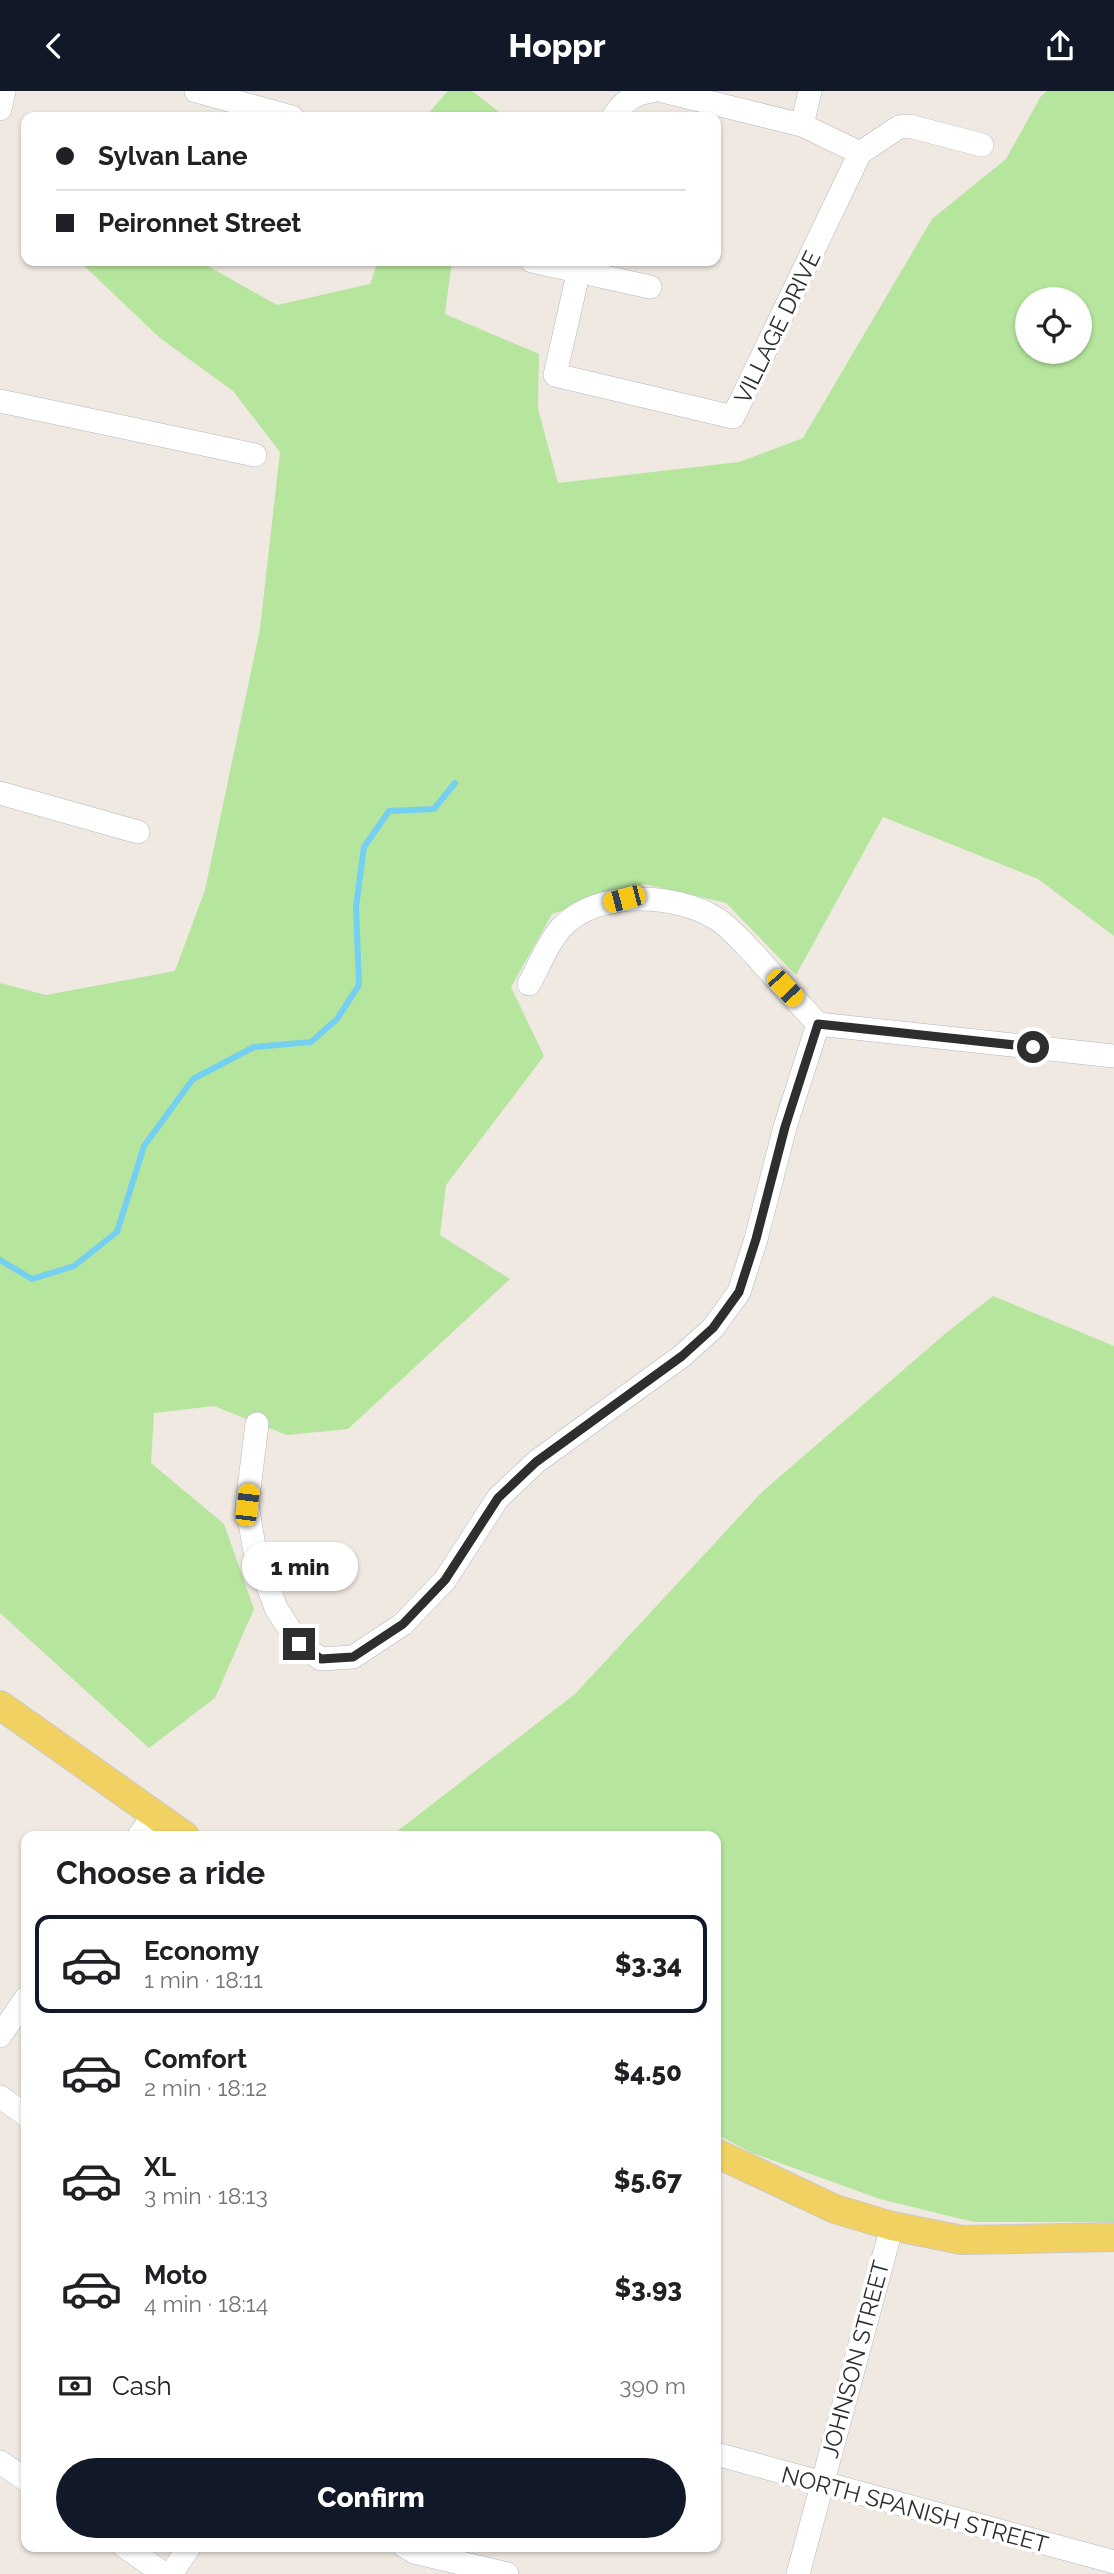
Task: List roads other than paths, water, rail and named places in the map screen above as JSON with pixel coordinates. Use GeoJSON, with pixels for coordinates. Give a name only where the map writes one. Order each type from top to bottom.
{"type":"FeatureCollection","features":[{"type":"Feature","properties":{"kind":"main road"},"geometry":{"type":"LineString","coordinates":[[0,1705],[147,1824],[169,1831]]}},
{"type":"Feature","properties":{"kind":"main road"},"geometry":{"type":"LineString","coordinates":[[721,2155],[835,2209],[892,2226],[962,2240],[1114,2237]]}},
{"type":"Feature","properties":{"kind":"street"},"geometry":{"type":"LineString","coordinates":[[0,109],[4,91]]}},
{"type":"Feature","properties":{"kind":"street"},"geometry":{"type":"LineString","coordinates":[[196,91],[274,112]]}},
{"type":"Feature","properties":{"kind":"street"},"geometry":{"type":"LineString","coordinates":[[617,112],[624,102],[640,93],[652,91]]}},
{"type":"Feature","properties":{"kind":"street"},"geometry":{"type":"LineString","coordinates":[[663,91],[802,125],[860,153],[899,127],[909,126],[982,145]]}},
{"type":"Feature","properties":{"kind":"street"},"geometry":{"type":"LineString","coordinates":[[802,125],[810,91]]}},
{"type":"Feature","properties":{"kind":"street","name":"VILLAGE DRIVE"},"geometry":{"type":"LineString","coordinates":[[580,266],[555,375],[733,417],[860,153]]}},
{"type":"Feature","properties":{"kind":"street"},"geometry":{"type":"LineString","coordinates":[[580,266],[650,287]]}},
{"type":"Feature","properties":{"kind":"street"},"geometry":{"type":"LineString","coordinates":[[0,401],[256,455]]}},
{"type":"Feature","properties":{"kind":"street"},"geometry":{"type":"LineString","coordinates":[[0,793],[138,832]]}},
{"type":"Feature","properties":{"kind":"street"},"geometry":{"type":"LineString","coordinates":[[529,984],[562,927],[581,913],[624,899],[656,900],[690,905],[718,920],[736,935],[818,1024],[1114,1056]]}},
{"type":"Feature","properties":{"kind":"street"},"geometry":{"type":"LineString","coordinates":[[257,1424],[247,1505],[255,1552],[276,1608],[299,1644],[321,1659],[353,1657],[403,1624],[445,1580],[498,1498],[536,1462],[682,1356],[713,1328],[739,1292],[756,1239],[785,1127],[818,1024]]}},
{"type":"Feature","properties":{"kind":"street"},"geometry":{"type":"LineString","coordinates":[[0,2036],[21,2005]]}},
{"type":"Feature","properties":{"kind":"street"},"geometry":{"type":"LineString","coordinates":[[0,2097],[21,2112]]}},
{"type":"Feature","properties":{"kind":"street","name":"JOHNSON STREET"},"geometry":{"type":"LineString","coordinates":[[797,2574],[892,2226]]}},
{"type":"Feature","properties":{"kind":"street","name":"NORTH SPANISH STREET"},"geometry":{"type":"LineString","coordinates":[[721,2455],[821,2485],[1114,2562]]}},
{"type":"Feature","properties":{"kind":"street"},"geometry":{"type":"LineString","coordinates":[[0,2462],[21,2477]]}},
{"type":"Feature","properties":{"kind":"street"},"geometry":{"type":"LineString","coordinates":[[133,2552],[164,2574]]}},
{"type":"Feature","properties":{"kind":"street"},"geometry":{"type":"LineString","coordinates":[[171,2574],[186,2552]]}},
{"type":"Feature","properties":{"kind":"street"},"geometry":{"type":"LineString","coordinates":[[414,2552],[507,2574]]}},
{"type":"Feature","properties":{"kind":"waterway"},"geometry":{"type":"LineString","coordinates":[[0,1260],[32,1279],[74,1266],[117,1232],[144,1146],[193,1079],[254,1047],[311,1042],[337,1019],[359,985],[356,907],[364,847],[389,811],[434,809],[455,783]]}}]}
